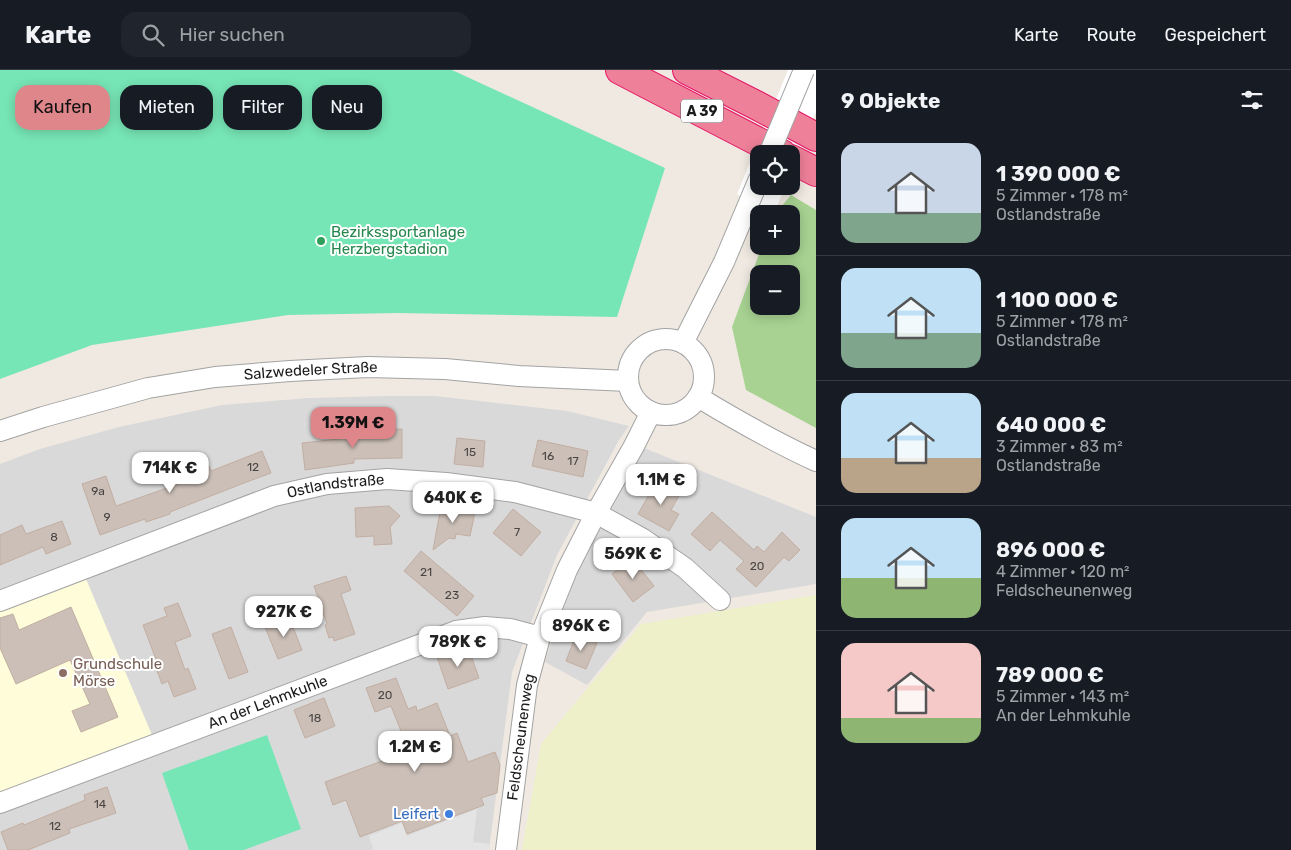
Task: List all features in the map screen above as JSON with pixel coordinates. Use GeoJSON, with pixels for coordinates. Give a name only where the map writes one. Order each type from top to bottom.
{"type":"FeatureCollection","features":[{"type":"Feature","properties":{"kind":"highway","name":"A 39"},"geometry":{"type":"LineString","coordinates":[[620,70],[765,145]]}},
{"type":"Feature","properties":{"kind":"highway","name":"A 39"},"geometry":{"type":"LineString","coordinates":[[687,70],[816,137]]}},
{"type":"Feature","properties":{"kind":"highway"},"geometry":{"type":"LineString","coordinates":[[800,164],[816,172]]}},
{"type":"Feature","properties":{"kind":"street"},"geometry":{"type":"LineString","coordinates":[[773,145],[804,70]]}},
{"type":"Feature","properties":{"kind":"street"},"geometry":{"type":"LineString","coordinates":[[683,343],[724,262],[752,195]]}},
{"type":"Feature","properties":{"kind":"street"},"geometry":{"type":"LineString","coordinates":[[670,339],[683,343],[693,351],[702,367],[702,385],[698,397],[682,411],[672,414],[651,412],[642,407],[630,390],[628,380],[629,367],[635,355],[644,345],[657,340],[670,339]]}},
{"type":"Feature","properties":{"kind":"street","name":"Salzwedeler Straße"},"geometry":{"type":"LineString","coordinates":[[0,431],[148,388],[215,377],[290,371],[368,368],[445,369],[519,376],[628,380]]}},
{"type":"Feature","properties":{"kind":"street"},"geometry":{"type":"LineString","coordinates":[[698,397],[731,417],[816,461]]}},
{"type":"Feature","properties":{"kind":"street","name":"Feldscheunenweg"},"geometry":{"type":"LineString","coordinates":[[506,850],[527,685],[540,637],[567,570],[651,412]]}},
{"type":"Feature","properties":{"kind":"street","name":"Ostlandstraße"},"geometry":{"type":"LineString","coordinates":[[0,601],[274,496],[327,484],[387,480],[446,483],[515,492],[596,513],[643,539],[685,568],[720,600]]}},
{"type":"Feature","properties":{"kind":"street","name":"An der Lehmkuhle"},"geometry":{"type":"LineString","coordinates":[[0,803],[456,631],[485,627],[510,630],[540,637]]}},
{"type":"Feature","properties":{"kind":"shaded area"},"geometry":{"type":"Polygon","coordinates":[[[435,396],[567,411],[629,426],[619,440],[557,555],[512,672],[489,850],[0,850],[0,464],[40,449],[119,427],[222,405],[308,398],[435,396]]]}},
{"type":"Feature","properties":{"kind":"shaded area"},"geometry":{"type":"Polygon","coordinates":[[[644,448],[816,517],[816,584],[647,612],[587,685],[545,662],[571,578],[644,448]]]}},
{"type":"Feature","properties":{"kind":"shaded area","name":"Grundschule Mörse"},"geometry":{"type":"Polygon","coordinates":[[[86,579],[152,735],[0,793],[0,612],[86,579]]]}},
{"type":"Feature","properties":{"kind":"shaded area"},"geometry":{"type":"Polygon","coordinates":[[[477,809],[473,842],[490,844],[489,850],[370,850],[373,849],[369,836],[402,823],[407,836],[477,809]]]}},
{"type":"Feature","properties":{"kind":"green space","name":"Bezirkssportanlage Herzbergstadion"},"geometry":{"type":"Polygon","coordinates":[[[0,70],[452,70],[665,168],[617,317],[398,313],[288,315],[92,345],[0,379],[0,70]]]}},
{"type":"Feature","properties":{"kind":"green space"},"geometry":{"type":"Polygon","coordinates":[[[791,195],[816,210],[816,428],[746,390],[732,327],[750,278],[750,315],[800,315],[800,265],[755,265],[759,255],[800,255],[800,205],[783,205],[791,195]]]}},
{"type":"Feature","properties":{"kind":"green space"},"geometry":{"type":"Polygon","coordinates":[[[816,595],[816,850],[522,850],[541,744],[641,624],[816,595]]]}},
{"type":"Feature","properties":{"kind":"green space"},"geometry":{"type":"Polygon","coordinates":[[[267,735],[301,829],[244,850],[189,850],[162,773],[267,735]]]}},
{"type":"Feature","properties":{"kind":"pier"},"geometry":{"type":"Polygon","coordinates":[[[788,70],[816,70],[816,112],[800,150],[800,145],[757,145],[788,70]]]}},
{"type":"Feature","properties":{"kind":"pier"},"geometry":{"type":"Polygon","coordinates":[[[750,162],[750,195],[781,195],[778,205],[755,205],[737,194],[750,162]]]}},
{"type":"Feature","properties":{"kind":"building"},"geometry":{"type":"Polygon","coordinates":[[[402,429],[402,458],[354,459],[354,463],[305,470],[302,443],[375,435],[375,430],[402,429]]]}},
{"type":"Feature","properties":{"kind":"building"},"geometry":{"type":"Polygon","coordinates":[[[457,438],[485,441],[483,467],[454,464],[457,438]]]}},
{"type":"Feature","properties":{"kind":"building"},"geometry":{"type":"Polygon","coordinates":[[[538,440],[588,451],[583,477],[532,466],[538,440]]]}},
{"type":"Feature","properties":{"kind":"building"},"geometry":{"type":"Polygon","coordinates":[[[262,451],[271,473],[170,512],[170,514],[146,522],[145,519],[100,535],[82,484],[106,476],[116,506],[184,482],[182,477],[209,466],[211,471],[262,451]]]}},
{"type":"Feature","properties":{"kind":"building"},"geometry":{"type":"Polygon","coordinates":[[[657,481],[680,494],[671,510],[679,514],[669,531],[638,514],[657,481]]]}},
{"type":"Feature","properties":{"kind":"building"},"geometry":{"type":"Polygon","coordinates":[[[389,506],[400,516],[390,527],[392,544],[374,545],[374,536],[356,537],[355,508],[389,506]]]}},
{"type":"Feature","properties":{"kind":"building"},"geometry":{"type":"Polygon","coordinates":[[[441,506],[474,511],[474,517],[470,536],[456,534],[455,539],[449,538],[433,550],[441,506]]]}},
{"type":"Feature","properties":{"kind":"building"},"geometry":{"type":"Polygon","coordinates":[[[513,509],[541,532],[521,556],[493,533],[513,509]]]}},
{"type":"Feature","properties":{"kind":"building"},"geometry":{"type":"Polygon","coordinates":[[[712,512],[754,550],[757,546],[764,552],[782,532],[800,550],[789,561],[784,557],[756,587],[736,569],[744,561],[720,540],[710,551],[691,534],[712,512]]]}},
{"type":"Feature","properties":{"kind":"building"},"geometry":{"type":"Polygon","coordinates":[[[62,521],[71,544],[46,554],[43,547],[0,565],[0,535],[22,525],[26,534],[62,521]]]}},
{"type":"Feature","properties":{"kind":"building"},"geometry":{"type":"Polygon","coordinates":[[[421,551],[474,596],[457,616],[404,571],[421,551]]]}},
{"type":"Feature","properties":{"kind":"building"},"geometry":{"type":"Polygon","coordinates":[[[632,558],[654,586],[633,602],[612,574],[632,558]]]}},
{"type":"Feature","properties":{"kind":"building"},"geometry":{"type":"Polygon","coordinates":[[[346,576],[351,590],[341,594],[355,634],[334,641],[333,637],[329,638],[325,625],[327,624],[314,586],[346,576]]]}},
{"type":"Feature","properties":{"kind":"building"},"geometry":{"type":"Polygon","coordinates":[[[178,603],[191,636],[175,642],[185,670],[188,668],[196,689],[174,697],[168,681],[162,684],[154,663],[157,662],[143,625],[167,616],[164,608],[178,603]]]}},
{"type":"Feature","properties":{"kind":"building"},"geometry":{"type":"Polygon","coordinates":[[[71,607],[118,717],[81,732],[72,711],[90,704],[70,660],[16,684],[0,648],[0,618],[13,614],[19,630],[71,607]]]}},
{"type":"Feature","properties":{"kind":"building"},"geometry":{"type":"Polygon","coordinates":[[[289,617],[302,650],[278,659],[265,627],[289,617]]]}},
{"type":"Feature","properties":{"kind":"building"},"geometry":{"type":"Polygon","coordinates":[[[231,627],[248,672],[229,679],[212,634],[231,627]]]}},
{"type":"Feature","properties":{"kind":"building"},"geometry":{"type":"Polygon","coordinates":[[[576,635],[597,643],[586,669],[566,661],[576,635]]]}},
{"type":"Feature","properties":{"kind":"building"},"geometry":{"type":"Polygon","coordinates":[[[468,647],[479,678],[448,689],[437,657],[468,647]]]}},
{"type":"Feature","properties":{"kind":"building"},"geometry":{"type":"Polygon","coordinates":[[[396,678],[408,709],[416,706],[417,711],[437,703],[450,736],[457,733],[468,762],[495,752],[500,765],[497,793],[481,798],[484,805],[407,834],[402,821],[360,837],[346,800],[333,805],[325,782],[409,751],[391,706],[375,712],[366,688],[396,678]]]}},
{"type":"Feature","properties":{"kind":"building"},"geometry":{"type":"Polygon","coordinates":[[[324,698],[335,726],[305,738],[294,710],[324,698]]]}},
{"type":"Feature","properties":{"kind":"building"},"geometry":{"type":"Polygon","coordinates":[[[107,787],[116,813],[69,829],[70,833],[28,850],[8,850],[1,832],[23,823],[24,825],[85,800],[84,795],[107,787]]]}},
{"type":"Feature","properties":{"kind":"place","name":"Bezirkssportanlage Herzbergstadion"},"geometry":{"type":"Point","coordinates":[321,241]}},
{"type":"Feature","properties":{"kind":"place","name":"Grundschule Mörse"},"geometry":{"type":"Point","coordinates":[63,673]}},
{"type":"Feature","properties":{"kind":"place","name":"Leifert"},"geometry":{"type":"Point","coordinates":[449,814]}}]}
